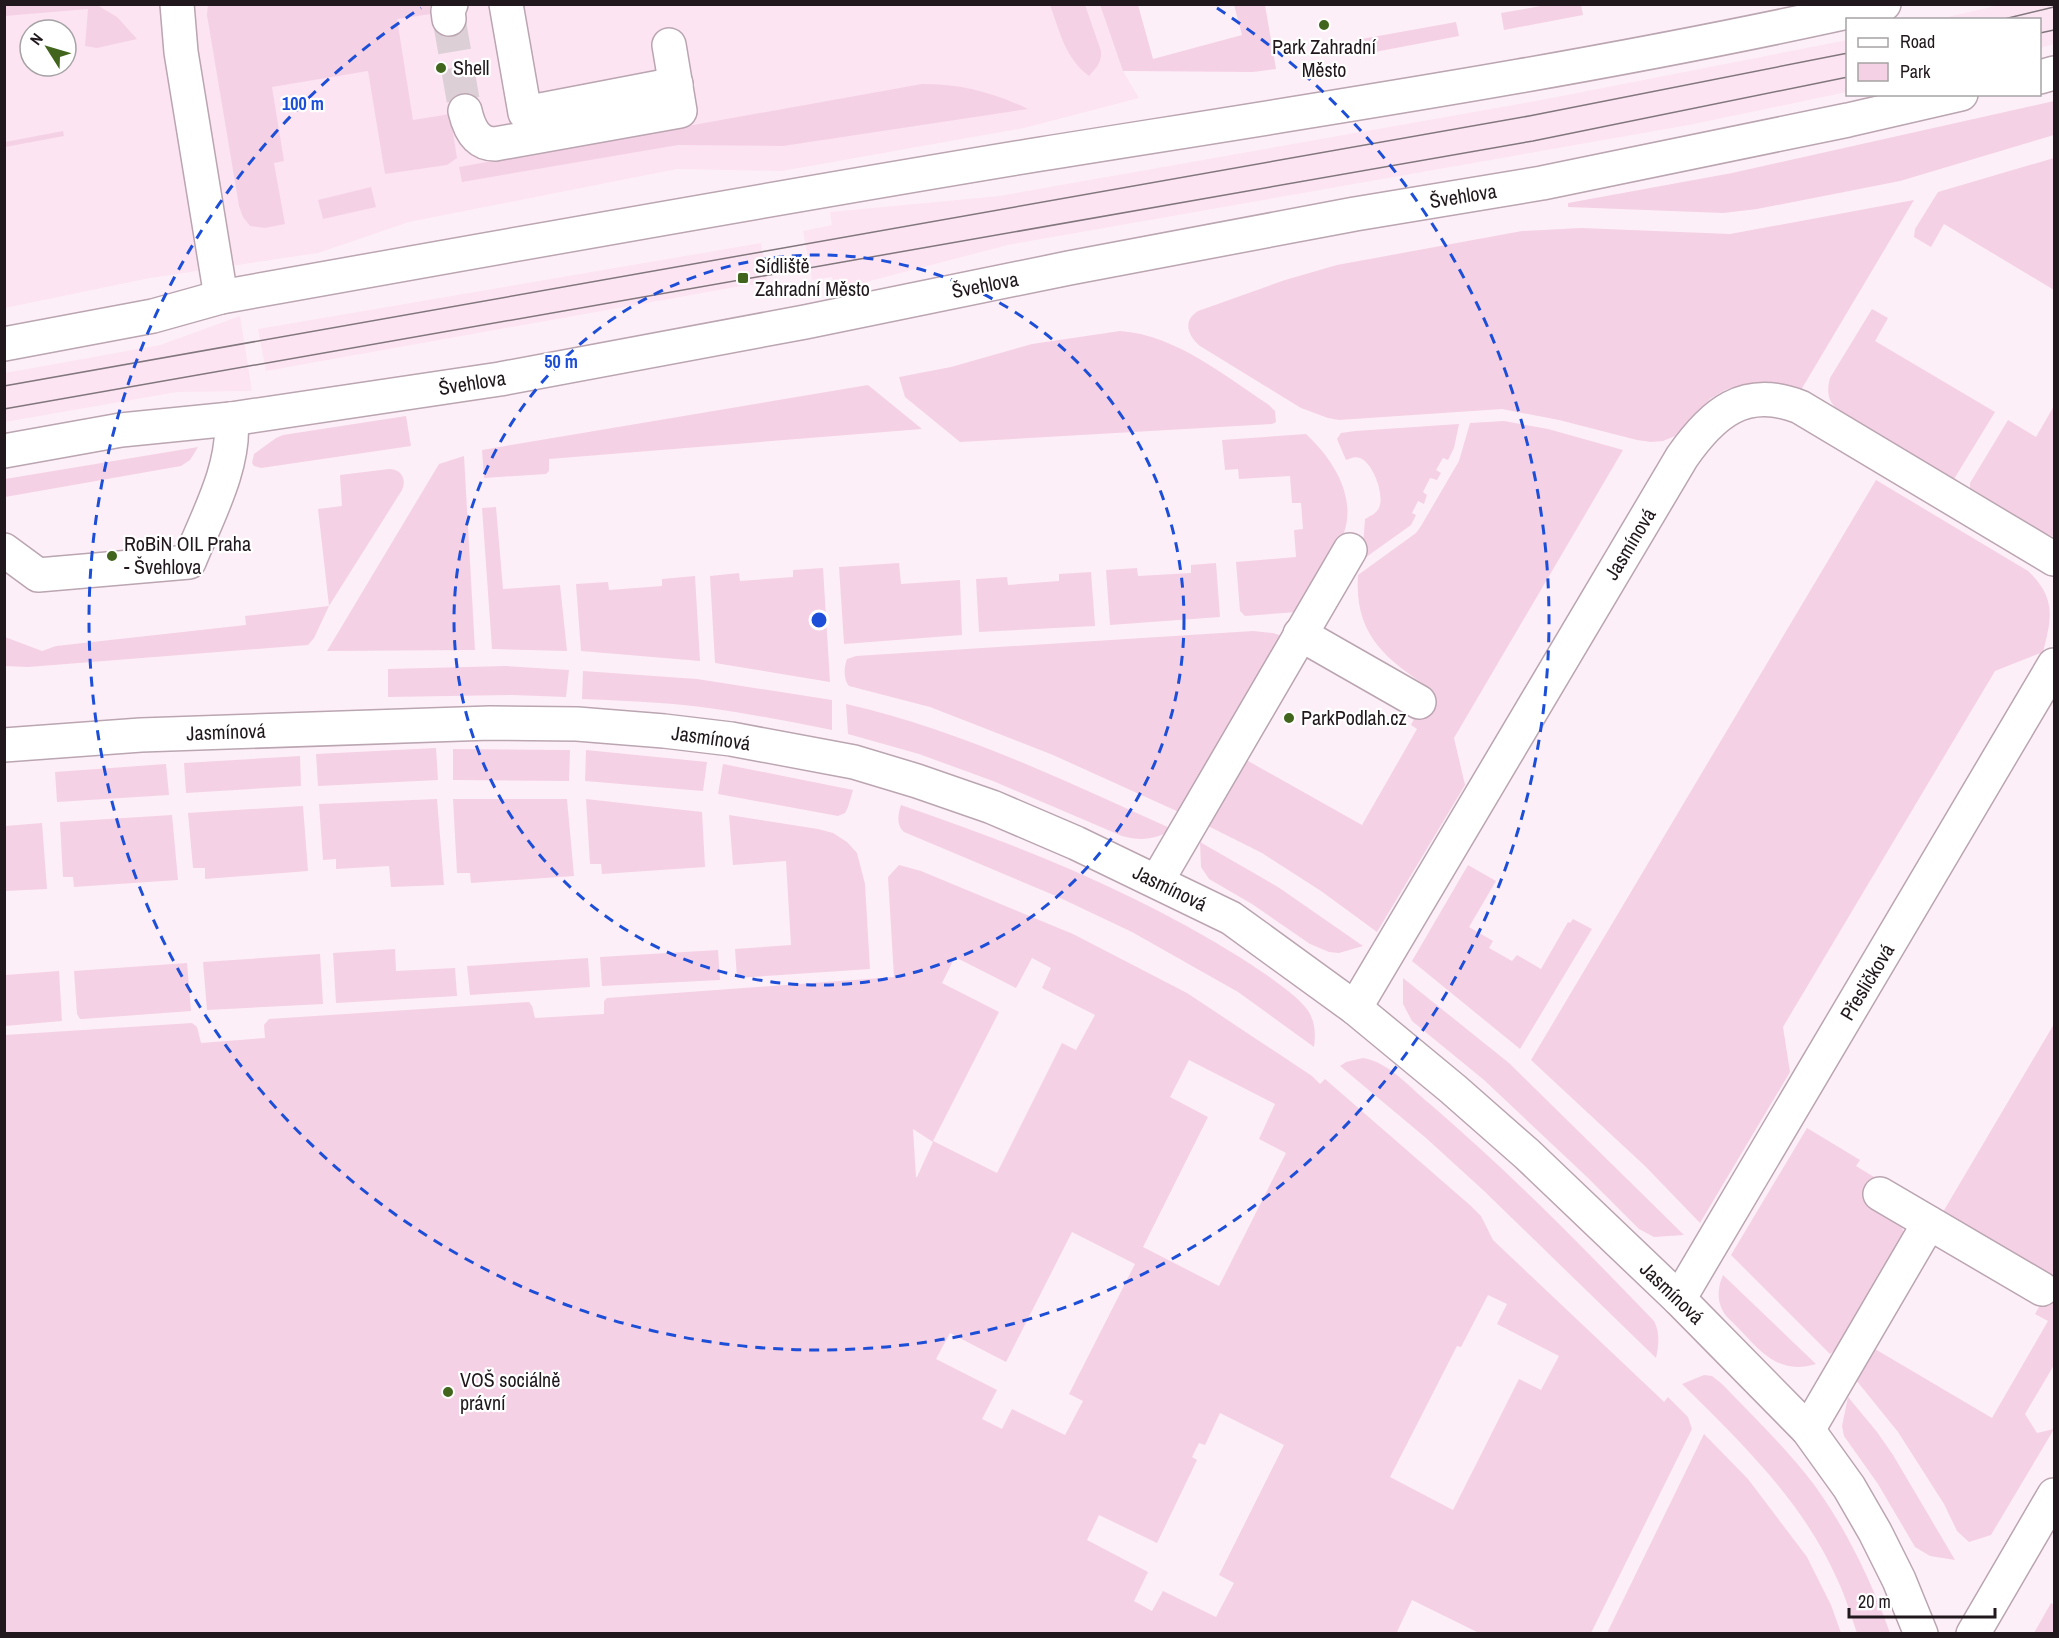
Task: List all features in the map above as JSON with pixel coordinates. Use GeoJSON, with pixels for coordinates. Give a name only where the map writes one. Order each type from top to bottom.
{"type":"FeatureCollection","features":[{"type":"Feature","properties":{"kind":"street"},"geometry":{"type":"LineString","coordinates":[[177,4],[181,52],[221,297]]}},
{"type":"Feature","properties":{"kind":"street"},"geometry":{"type":"LineString","coordinates":[[506,4],[525,113],[678,98]]}},
{"type":"Feature","properties":{"kind":"street"},"geometry":{"type":"LineString","coordinates":[[4,344],[153,316],[221,297],[812,192],[1518,77],[1818,19],[1884,4]]}},
{"type":"Feature","properties":{"kind":"street"},"geometry":{"type":"LineString","coordinates":[[669,45],[678,98]]}},
{"type":"Feature","properties":{"kind":"street","name":"Švehlova"},"geometry":{"type":"LineString","coordinates":[[4,451],[121,430],[231,419],[524,375],[1355,214],[1542,183],[1837,123],[1952,96]]}},
{"type":"Feature","properties":{"kind":"street"},"geometry":{"type":"LineString","coordinates":[[465,111],[469,127],[475,135],[484,143],[495,144],[678,98]]}},
{"type":"Feature","properties":{"kind":"street","name":"Jasmínová"},"geometry":{"type":"LineString","coordinates":[[1355,1008],[1682,457],[1702,430],[1722,412],[1734,406],[1767,400],[1787,402],[1800,407],[2055,559]]}},
{"type":"Feature","properties":{"kind":"street"},"geometry":{"type":"LineString","coordinates":[[4,550],[38,575],[189,562],[222,482],[232,442],[231,419]]}},
{"type":"Feature","properties":{"kind":"street"},"geometry":{"type":"LineString","coordinates":[[1157,881],[1350,550]]}},
{"type":"Feature","properties":{"kind":"street"},"geometry":{"type":"LineString","coordinates":[[1300,634],[1419,702]]}},
{"type":"Feature","properties":{"kind":"street","name":"Přesličková"},"geometry":{"type":"LineString","coordinates":[[1679,1299],[2055,665]]}},
{"type":"Feature","properties":{"kind":"street","name":"Jasmínová"},"geometry":{"type":"LineString","coordinates":[[4,745],[141,735],[490,723],[578,724],[664,731],[731,739],[854,762],[992,807],[1076,843],[1231,918],[1355,1008],[1527,1154],[1679,1299],[1808,1430],[1849,1487],[1875,1532],[1899,1580],[1921,1634]]}},
{"type":"Feature","properties":{"kind":"street"},"geometry":{"type":"LineString","coordinates":[[1880,1194],[2042,1289]]}},
{"type":"Feature","properties":{"kind":"street"},"geometry":{"type":"LineString","coordinates":[[1808,1430],[1929,1223]]}},
{"type":"Feature","properties":{"kind":"street"},"geometry":{"type":"LineString","coordinates":[[1973,1634],[2055,1495]]}},
{"type":"Feature","properties":{"kind":"shaded area"},"geometry":{"type":"Polygon","coordinates":[[[2004,4],[2054,5],[2054,44],[2041,48],[2041,18],[1943,18],[2004,4]]]}},
{"type":"Feature","properties":{"kind":"shaded area"},"geometry":{"type":"Polygon","coordinates":[[[4,5],[1100,5],[1123,71],[1139,98],[1024,128],[782,171],[677,169],[409,222],[318,253],[150,278],[5,308],[4,5]]]}},
{"type":"Feature","properties":{"kind":"shaded area"},"geometry":{"type":"Polygon","coordinates":[[[1846,40],[1846,92],[1689,125],[1008,245],[835,290],[832,277],[812,280],[803,231],[832,225],[830,212],[999,196],[1541,100],[1846,40]]]}},
{"type":"Feature","properties":{"kind":"shaded area"},"geometry":{"type":"Polygon","coordinates":[[[761,243],[768,285],[747,285],[266,371],[258,329],[761,243]]]}},
{"type":"Feature","properties":{"kind":"shaded area"},"geometry":{"type":"Polygon","coordinates":[[[240,316],[252,391],[177,392],[5,422],[5,373],[160,345],[240,316]]]}},
{"type":"Feature","properties":{"kind":"green space"},"geometry":{"type":"Polygon","coordinates":[[[208,4],[430,5],[431,14],[397,19],[413,120],[450,114],[457,158],[447,165],[385,174],[368,71],[272,87],[284,161],[274,163],[285,224],[265,228],[250,226],[239,206],[207,15],[208,4]]]}},
{"type":"Feature","properties":{"kind":"green space"},"geometry":{"type":"Polygon","coordinates":[[[97,5],[117,17],[137,39],[97,48],[85,46],[88,9],[5,16],[5,6],[97,5]]]}},
{"type":"Feature","properties":{"kind":"green space"},"geometry":{"type":"Polygon","coordinates":[[[1050,5],[1085,5],[1101,51],[1099,62],[1089,76],[1069,53],[1050,5]]]}},
{"type":"Feature","properties":{"kind":"green space"},"geometry":{"type":"Polygon","coordinates":[[[1100,5],[1138,5],[1153,59],[1242,35],[1234,5],[1265,5],[1276,69],[1253,72],[1123,71],[1100,5]]]}},
{"type":"Feature","properties":{"kind":"green space"},"geometry":{"type":"Polygon","coordinates":[[[1547,5],[1581,5],[1583,15],[1504,30],[1501,13],[1547,5]]]}},
{"type":"Feature","properties":{"kind":"green space"},"geometry":{"type":"Polygon","coordinates":[[[1456,22],[1459,36],[1359,55],[1356,40],[1456,22]]]}},
{"type":"Feature","properties":{"kind":"green space"},"geometry":{"type":"Polygon","coordinates":[[[922,84],[976,90],[1028,109],[783,146],[678,145],[462,182],[459,167],[922,84]]]}},
{"type":"Feature","properties":{"kind":"green space"},"geometry":{"type":"Polygon","coordinates":[[[2054,101],[2054,135],[1900,181],[1757,209],[1723,213],[1568,207],[1568,203],[1732,173],[2054,101]]]}},
{"type":"Feature","properties":{"kind":"green space"},"geometry":{"type":"Polygon","coordinates":[[[63,131],[64,136],[5,147],[5,142],[63,131]]]}},
{"type":"Feature","properties":{"kind":"green space"},"geometry":{"type":"Polygon","coordinates":[[[2054,158],[2054,290],[1944,224],[1931,247],[1914,237],[1915,229],[1938,192],[2054,158]]]}},
{"type":"Feature","properties":{"kind":"green space"},"geometry":{"type":"Polygon","coordinates":[[[371,187],[376,207],[323,219],[318,200],[371,187]]]}},
{"type":"Feature","properties":{"kind":"green space"},"geometry":{"type":"Polygon","coordinates":[[[1914,200],[1801,390],[1782,385],[1759,383],[1725,390],[1710,399],[1675,436],[1663,441],[1637,440],[1559,420],[1502,409],[1339,420],[1328,418],[1301,408],[1200,346],[1192,338],[1188,328],[1190,319],[1198,311],[1285,280],[1337,265],[1522,231],[1581,228],[1730,234],[1914,200]]]}},
{"type":"Feature","properties":{"kind":"green space"},"geometry":{"type":"Polygon","coordinates":[[[1872,309],[1888,318],[1875,341],[1995,412],[1954,479],[1836,408],[1829,398],[1830,378],[1872,309]]]}},
{"type":"Feature","properties":{"kind":"green space"},"geometry":{"type":"Polygon","coordinates":[[[1120,331],[1160,340],[1198,358],[1269,405],[1275,411],[1276,422],[960,442],[905,397],[899,377],[951,367],[1032,344],[1120,331]]]}},
{"type":"Feature","properties":{"kind":"green space"},"geometry":{"type":"Polygon","coordinates":[[[868,385],[922,429],[549,459],[549,471],[546,474],[484,478],[482,450],[868,385]]]}},
{"type":"Feature","properties":{"kind":"green space"},"geometry":{"type":"Polygon","coordinates":[[[2054,406],[2054,537],[1970,488],[1970,483],[2008,420],[2036,437],[2054,406]]]}},
{"type":"Feature","properties":{"kind":"green space"},"geometry":{"type":"Polygon","coordinates":[[[406,416],[411,446],[261,468],[252,463],[254,454],[283,435],[406,416]]]}},
{"type":"Feature","properties":{"kind":"green space"},"geometry":{"type":"Polygon","coordinates":[[[1504,421],[1548,429],[1623,450],[1454,738],[1465,785],[1377,932],[1321,891],[1262,853],[1206,825],[1241,757],[1362,825],[1417,729],[1411,725],[1430,688],[1386,655],[1367,629],[1358,596],[1358,575],[1416,533],[1459,461],[1470,423],[1504,421]]]}},
{"type":"Feature","properties":{"kind":"green space"},"geometry":{"type":"Polygon","coordinates":[[[1459,424],[1454,448],[1448,460],[1443,458],[1436,470],[1441,473],[1437,480],[1430,478],[1423,492],[1427,495],[1424,504],[1418,501],[1412,513],[1416,515],[1411,525],[1362,560],[1365,519],[1379,508],[1379,488],[1377,480],[1365,461],[1356,457],[1346,460],[1337,439],[1341,433],[1459,424]]]}},
{"type":"Feature","properties":{"kind":"green space"},"geometry":{"type":"Polygon","coordinates":[[[1306,434],[1326,456],[1346,496],[1346,525],[1341,540],[1298,612],[1245,616],[1240,611],[1236,562],[1296,557],[1294,530],[1303,529],[1301,503],[1292,503],[1290,476],[1239,479],[1238,469],[1225,470],[1222,440],[1306,434]]]}},
{"type":"Feature","properties":{"kind":"green space"},"geometry":{"type":"Polygon","coordinates":[[[198,447],[190,460],[181,466],[5,497],[5,479],[198,447]]]}},
{"type":"Feature","properties":{"kind":"green space"},"geometry":{"type":"Polygon","coordinates":[[[464,456],[475,650],[327,651],[439,464],[464,456]]]}},
{"type":"Feature","properties":{"kind":"green space"},"geometry":{"type":"Polygon","coordinates":[[[393,469],[402,475],[404,482],[402,490],[329,606],[318,509],[342,506],[340,475],[393,469]]]}},
{"type":"Feature","properties":{"kind":"green space"},"geometry":{"type":"Polygon","coordinates":[[[1876,480],[2028,571],[2037,581],[2047,599],[2050,618],[2046,640],[2043,652],[1995,671],[1783,1027],[1790,1072],[1700,1223],[1645,1166],[1531,1060],[1876,480]]]}},
{"type":"Feature","properties":{"kind":"green space"},"geometry":{"type":"Polygon","coordinates":[[[496,507],[503,589],[560,585],[567,651],[492,649],[482,508],[496,507]]]}},
{"type":"Feature","properties":{"kind":"green space"},"geometry":{"type":"Polygon","coordinates":[[[899,563],[901,584],[960,580],[962,635],[844,644],[839,567],[899,563]]]}},
{"type":"Feature","properties":{"kind":"green space"},"geometry":{"type":"Polygon","coordinates":[[[1216,563],[1220,617],[1110,625],[1106,570],[1137,568],[1138,576],[1191,573],[1191,565],[1216,563]]]}},
{"type":"Feature","properties":{"kind":"green space"},"geometry":{"type":"Polygon","coordinates":[[[823,568],[830,682],[715,663],[710,576],[739,573],[740,581],[793,577],[793,570],[823,568]]]}},
{"type":"Feature","properties":{"kind":"green space"},"geometry":{"type":"Polygon","coordinates":[[[1091,572],[1095,626],[979,632],[976,579],[1007,577],[1008,585],[1059,581],[1059,574],[1091,572]]]}},
{"type":"Feature","properties":{"kind":"green space"},"geometry":{"type":"Polygon","coordinates":[[[695,576],[700,661],[581,651],[576,584],[608,582],[609,590],[662,586],[662,579],[695,576]]]}},
{"type":"Feature","properties":{"kind":"green space"},"geometry":{"type":"Polygon","coordinates":[[[329,606],[314,638],[308,645],[28,667],[5,666],[5,637],[42,651],[56,646],[246,625],[245,616],[329,606]]]}},
{"type":"Feature","properties":{"kind":"green space"},"geometry":{"type":"Polygon","coordinates":[[[1253,631],[1285,637],[1181,813],[1053,755],[930,707],[849,686],[845,676],[847,659],[856,656],[1253,631]]]}},
{"type":"Feature","properties":{"kind":"green space"},"geometry":{"type":"Polygon","coordinates":[[[506,666],[569,670],[566,697],[512,695],[388,697],[388,669],[506,666]]]}},
{"type":"Feature","properties":{"kind":"green space"},"geometry":{"type":"Polygon","coordinates":[[[583,671],[697,679],[832,700],[832,730],[703,707],[582,699],[583,671]]]}},
{"type":"Feature","properties":{"kind":"green space"},"geometry":{"type":"Polygon","coordinates":[[[846,704],[971,742],[1052,775],[1172,829],[1148,838],[1135,839],[1122,836],[993,781],[919,754],[848,734],[846,704]]]}},
{"type":"Feature","properties":{"kind":"green space"},"geometry":{"type":"Polygon","coordinates":[[[436,748],[438,780],[318,786],[316,754],[436,748]]]}},
{"type":"Feature","properties":{"kind":"green space"},"geometry":{"type":"Polygon","coordinates":[[[453,749],[570,750],[569,781],[453,780],[453,749]]]}},
{"type":"Feature","properties":{"kind":"green space"},"geometry":{"type":"Polygon","coordinates":[[[586,750],[707,762],[703,791],[585,781],[586,750]]]}},
{"type":"Feature","properties":{"kind":"green space"},"geometry":{"type":"Polygon","coordinates":[[[300,756],[301,786],[186,793],[184,763],[300,756]]]}},
{"type":"Feature","properties":{"kind":"green space"},"geometry":{"type":"Polygon","coordinates":[[[166,764],[169,795],[57,802],[55,772],[166,764]]]}},
{"type":"Feature","properties":{"kind":"green space"},"geometry":{"type":"Polygon","coordinates":[[[723,764],[853,790],[845,813],[838,816],[718,794],[723,764]]]}},
{"type":"Feature","properties":{"kind":"green space"},"geometry":{"type":"Polygon","coordinates":[[[437,799],[444,885],[391,887],[389,866],[336,869],[336,859],[323,860],[319,804],[437,799]]]}},
{"type":"Feature","properties":{"kind":"green space"},"geometry":{"type":"Polygon","coordinates":[[[453,799],[567,799],[574,876],[471,883],[470,873],[457,873],[453,799]]]}},
{"type":"Feature","properties":{"kind":"green space"},"geometry":{"type":"Polygon","coordinates":[[[586,799],[702,812],[705,867],[602,874],[601,864],[590,864],[586,799]]]}},
{"type":"Feature","properties":{"kind":"green space"},"geometry":{"type":"Polygon","coordinates":[[[901,805],[989,836],[1075,872],[1118,891],[1201,934],[1266,975],[1301,1002],[1313,1021],[1314,1047],[1238,992],[1132,932],[1056,896],[904,832],[899,823],[901,805]]]}},
{"type":"Feature","properties":{"kind":"green space"},"geometry":{"type":"Polygon","coordinates":[[[303,806],[308,871],[205,879],[205,868],[193,868],[188,813],[303,806]]]}},
{"type":"Feature","properties":{"kind":"green space"},"geometry":{"type":"Polygon","coordinates":[[[172,815],[178,880],[74,887],[73,877],[63,877],[60,822],[172,815]]]}},
{"type":"Feature","properties":{"kind":"green space"},"geometry":{"type":"Polygon","coordinates":[[[729,815],[818,829],[833,833],[847,842],[857,853],[865,884],[870,969],[737,978],[735,949],[791,945],[786,861],[733,865],[729,815]]]}},
{"type":"Feature","properties":{"kind":"green space"},"geometry":{"type":"Polygon","coordinates":[[[42,823],[47,889],[5,891],[5,826],[42,823]]]}},
{"type":"Feature","properties":{"kind":"green space"},"geometry":{"type":"Polygon","coordinates":[[[1200,842],[1278,887],[1363,946],[1339,953],[1329,952],[1310,944],[1252,904],[1209,879],[1201,867],[1200,842]]]}},
{"type":"Feature","properties":{"kind":"green space"},"geometry":{"type":"Polygon","coordinates":[[[899,865],[921,871],[1073,934],[1187,993],[1312,1076],[1320,1084],[1325,1079],[1471,1206],[1481,1216],[1493,1240],[1664,1402],[1668,1397],[1688,1417],[1692,1429],[1591,1633],[1479,1633],[1412,1600],[1396,1634],[5,1633],[5,1035],[192,1023],[197,1027],[201,1043],[265,1038],[264,1025],[269,1019],[529,1002],[535,1018],[604,1014],[604,1001],[607,998],[894,977],[888,877],[899,865]],[[955,957],[942,983],[999,1012],[933,1141],[997,1173],[1062,1043],[1076,1050],[1095,1015],[1042,988],[1051,968],[1032,958],[1016,988],[955,957]],[[1189,1060],[1170,1097],[1208,1117],[1143,1247],[1219,1286],[1286,1153],[1259,1139],[1275,1104],[1189,1060]],[[913,1129],[916,1177],[933,1142],[913,1129]],[[1072,1232],[1006,1362],[950,1333],[936,1359],[997,1390],[982,1419],[1002,1429],[1012,1409],[1065,1435],[1083,1401],[1069,1394],[1135,1264],[1072,1232]],[[1488,1295],[1461,1347],[1457,1346],[1390,1477],[1453,1510],[1519,1379],[1541,1390],[1559,1356],[1497,1324],[1507,1304],[1488,1295]],[[1220,1413],[1205,1445],[1199,1443],[1192,1457],[1197,1460],[1157,1543],[1099,1515],[1087,1540],[1148,1572],[1134,1601],[1152,1611],[1163,1591],[1216,1617],[1234,1583],[1219,1575],[1284,1445],[1220,1413]]]}},
{"type":"Feature","properties":{"kind":"green space"},"geometry":{"type":"Polygon","coordinates":[[[1468,865],[1496,881],[1469,927],[1493,941],[1489,948],[1512,961],[1517,955],[1541,969],[1568,922],[1570,923],[1573,919],[1592,929],[1520,1049],[1412,961],[1468,865]]]}},
{"type":"Feature","properties":{"kind":"green space"},"geometry":{"type":"Polygon","coordinates":[[[395,949],[396,971],[455,968],[457,996],[336,1003],[333,953],[395,949]]]}},
{"type":"Feature","properties":{"kind":"green space"},"geometry":{"type":"Polygon","coordinates":[[[718,950],[720,980],[602,986],[600,957],[718,950]]]}},
{"type":"Feature","properties":{"kind":"green space"},"geometry":{"type":"Polygon","coordinates":[[[320,954],[323,1004],[207,1010],[203,962],[320,954]]]}},
{"type":"Feature","properties":{"kind":"green space"},"geometry":{"type":"Polygon","coordinates":[[[588,958],[590,987],[470,995],[467,966],[588,958]]]}},
{"type":"Feature","properties":{"kind":"green space"},"geometry":{"type":"Polygon","coordinates":[[[187,963],[191,1011],[83,1019],[80,1019],[77,1014],[74,971],[187,963]]]}},
{"type":"Feature","properties":{"kind":"green space"},"geometry":{"type":"Polygon","coordinates":[[[59,971],[62,1021],[5,1026],[5,975],[59,971]]]}},
{"type":"Feature","properties":{"kind":"green space"},"geometry":{"type":"Polygon","coordinates":[[[1403,978],[1509,1063],[1684,1235],[1654,1237],[1639,1229],[1484,1080],[1412,1021],[1403,1004],[1403,978]]]}},
{"type":"Feature","properties":{"kind":"green space"},"geometry":{"type":"Polygon","coordinates":[[[2054,1024],[2054,1365],[2025,1414],[2037,1433],[2054,1429],[1991,1535],[1969,1542],[1957,1531],[1944,1504],[1898,1432],[1856,1380],[1875,1349],[1992,1418],[2048,1321],[2035,1314],[2053,1283],[1940,1217],[2054,1024]]]}},
{"type":"Feature","properties":{"kind":"green space"},"geometry":{"type":"Polygon","coordinates":[[[1363,1058],[1382,1065],[1407,1083],[1517,1183],[1600,1265],[1654,1321],[1658,1339],[1656,1358],[1483,1190],[1426,1138],[1340,1066],[1346,1062],[1363,1058]]]}},
{"type":"Feature","properties":{"kind":"green space"},"geometry":{"type":"Polygon","coordinates":[[[1807,1128],[1860,1160],[1856,1166],[1879,1180],[1904,1232],[1903,1242],[1840,1346],[1830,1354],[1731,1255],[1807,1128]]]}},
{"type":"Feature","properties":{"kind":"green space"},"geometry":{"type":"Polygon","coordinates":[[[1723,1275],[1816,1364],[1801,1367],[1789,1366],[1777,1362],[1758,1348],[1722,1309],[1719,1287],[1723,1275]]]}},
{"type":"Feature","properties":{"kind":"green space"},"geometry":{"type":"Polygon","coordinates":[[[1704,1375],[1712,1376],[1722,1384],[1782,1446],[1815,1486],[1838,1520],[1858,1557],[1890,1633],[1857,1633],[1846,1600],[1824,1553],[1790,1500],[1749,1452],[1682,1384],[1704,1375]]]}},
{"type":"Feature","properties":{"kind":"green space"},"geometry":{"type":"Polygon","coordinates":[[[1848,1397],[1893,1455],[1955,1560],[1930,1556],[1915,1547],[1878,1484],[1844,1436],[1842,1426],[1848,1397]]]}},
{"type":"Feature","properties":{"kind":"green space"},"geometry":{"type":"Polygon","coordinates":[[[1704,1434],[1748,1479],[1807,1557],[1831,1605],[1841,1633],[1607,1633],[1704,1434]]]}},
{"type":"Feature","properties":{"kind":"green space"},"geometry":{"type":"Polygon","coordinates":[[[2051,1603],[2054,1605],[2054,1633],[2034,1633],[2051,1603]]]}},
{"type":"Feature","properties":{"kind":"tunnel"},"geometry":{"type":"LineString","coordinates":[[449,19],[465,111]]}},
{"type":"Feature","properties":{"kind":"tram line"},"geometry":{"type":"LineString","coordinates":[[2008,18],[2054,7]]}},
{"type":"Feature","properties":{"kind":"tram line"},"geometry":{"type":"LineString","coordinates":[[2041,33],[2054,30]]}},
{"type":"Feature","properties":{"kind":"tram line"},"geometry":{"type":"LineString","coordinates":[[4,386],[1529,116],[1846,53]]}},
{"type":"Feature","properties":{"kind":"tram line"},"geometry":{"type":"LineString","coordinates":[[4,409],[1533,141],[1846,77]]}},
{"type":"Feature","properties":{"kind":"place","name":"Park Zahradní Město"},"geometry":{"type":"Point","coordinates":[1324,25]}},
{"type":"Feature","properties":{"kind":"place","name":"Shell"},"geometry":{"type":"Point","coordinates":[441,68]}},
{"type":"Feature","properties":{"kind":"place","name":"Sídliště Zahradní Město"},"geometry":{"type":"Point","coordinates":[743,278]}},
{"type":"Feature","properties":{"kind":"place","name":"RoBiN OIL Praha - Švehlova"},"geometry":{"type":"Point","coordinates":[112,556]}},
{"type":"Feature","properties":{"kind":"place","name":"ParkPodlah.cz"},"geometry":{"type":"Point","coordinates":[1289,718]}},
{"type":"Feature","properties":{"kind":"place","name":"VOŠ sociálně právní"},"geometry":{"type":"Point","coordinates":[448,1392]}}]}
